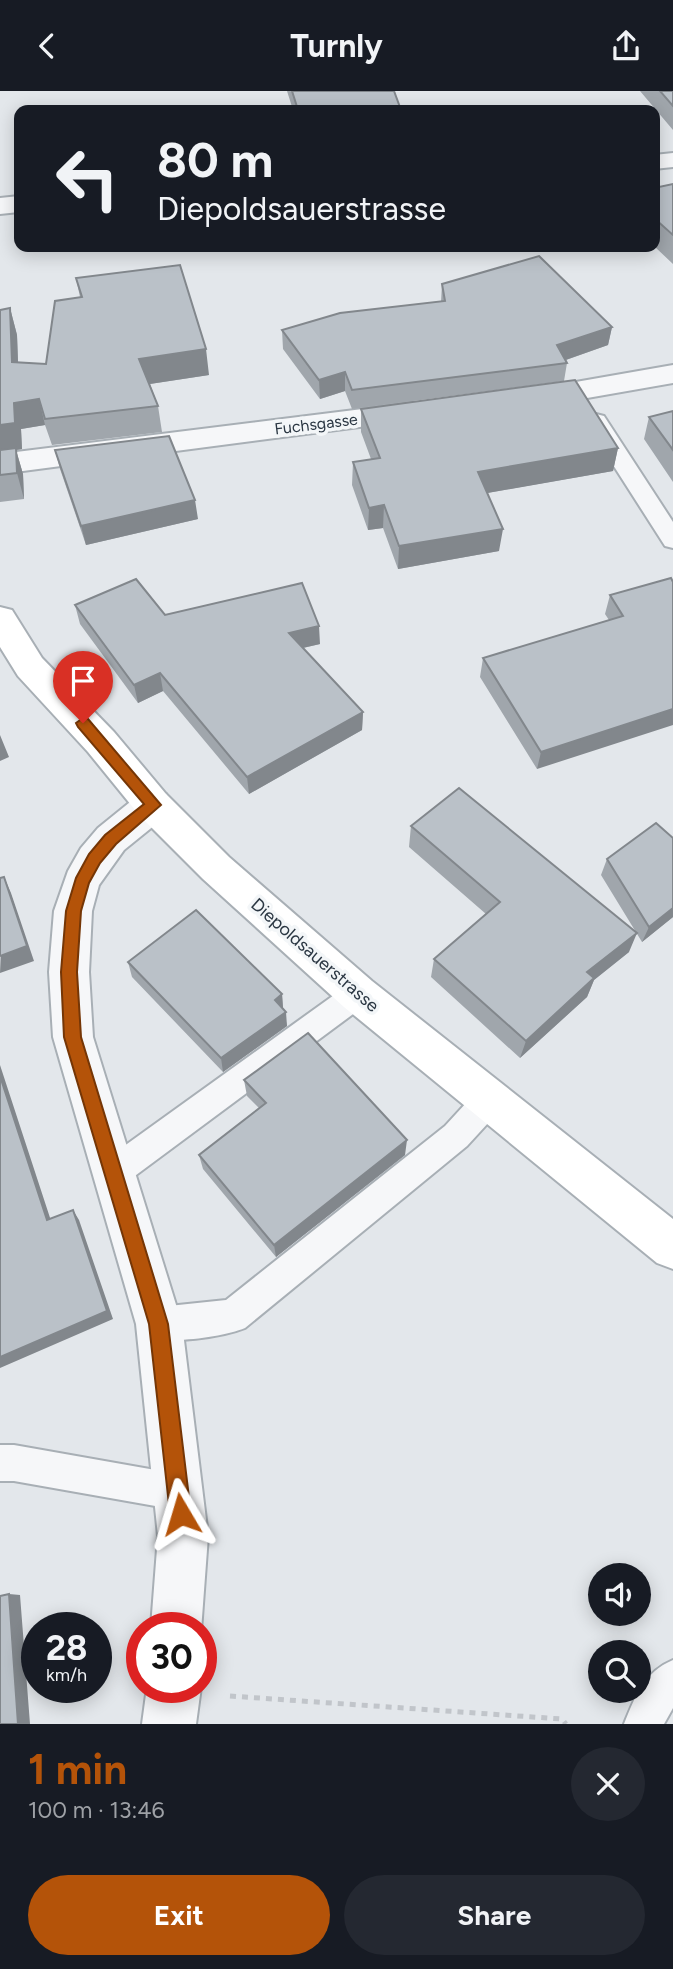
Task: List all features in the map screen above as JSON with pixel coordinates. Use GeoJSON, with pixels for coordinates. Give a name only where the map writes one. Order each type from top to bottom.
{"type":"FeatureCollection","features":[{"type":"Feature","properties":{"kind":"main road","name":"Diepoldsauerstrasse"},"geometry":{"type":"LineString","coordinates":[[0,619],[30,667],[101,742],[153,805],[216,867],[358,994],[673,1247]]}},
{"type":"Feature","properties":{"kind":"street"},"geometry":{"type":"LineString","coordinates":[[509,401],[577,392],[673,374]]}},
{"type":"Feature","properties":{"kind":"street","name":"Fuchsgasse"},"geometry":{"type":"LineString","coordinates":[[0,464],[439,408]]}},
{"type":"Feature","properties":{"kind":"street"},"geometry":{"type":"LineString","coordinates":[[153,805],[111,839],[94,859],[81,882],[74,911],[69,972],[73,1037],[159,1324],[183,1536],[178,1612]]}},
{"type":"Feature","properties":{"kind":"lane"},"geometry":{"type":"LineString","coordinates":[[577,392],[673,540]]}},
{"type":"Feature","properties":{"kind":"lane"},"geometry":{"type":"LineString","coordinates":[[113,1174],[358,994]]}},
{"type":"Feature","properties":{"kind":"lane"},"geometry":{"type":"LineString","coordinates":[[159,1324],[233,1316],[456,1136],[489,1100]]}},
{"type":"Feature","properties":{"kind":"lane"},"geometry":{"type":"LineString","coordinates":[[0,1463],[14,1463],[178,1492]]}},
{"type":"Feature","properties":{"kind":"lane"},"geometry":{"type":"LineString","coordinates":[[644,1724],[653,1701],[673,1679]]}},
{"type":"Feature","properties":{"kind":"path"},"geometry":{"type":"LineString","coordinates":[[215,1703],[562,1719],[566,1724]]}},
{"type":"Feature","properties":{"kind":"building"},"geometry":{"type":"Polygon","coordinates":[[[292,91],[394,91],[399,105],[296,105],[292,91]]]}},
{"type":"Feature","properties":{"kind":"building"},"geometry":{"type":"Polygon","coordinates":[[[660,91],[673,91],[673,106],[660,91]]]}},
{"type":"Feature","properties":{"kind":"building"},"geometry":{"type":"Polygon","coordinates":[[[673,184],[673,235],[660,223],[660,187],[673,184]]]}},
{"type":"Feature","properties":{"kind":"building"},"geometry":{"type":"Polygon","coordinates":[[[539,256],[612,327],[557,345],[567,363],[352,390],[345,372],[319,380],[282,330],[340,313],[445,301],[442,284],[539,256]]]}},
{"type":"Feature","properties":{"kind":"building"},"geometry":{"type":"Polygon","coordinates":[[[180,265],[206,349],[139,359],[158,406],[45,419],[39,399],[14,403],[15,423],[0,425],[0,310],[10,308],[12,362],[46,364],[55,301],[82,297],[76,278],[180,265]]]}},
{"type":"Feature","properties":{"kind":"building"},"geometry":{"type":"Polygon","coordinates":[[[575,380],[618,448],[478,472],[503,529],[399,546],[384,505],[369,508],[353,462],[380,458],[361,409],[575,380]]]}},
{"type":"Feature","properties":{"kind":"building"},"geometry":{"type":"Polygon","coordinates":[[[673,411],[673,450],[649,417],[673,411]]]}},
{"type":"Feature","properties":{"kind":"building"},"geometry":{"type":"Polygon","coordinates":[[[169,436],[195,500],[81,526],[55,450],[169,436]]]}},
{"type":"Feature","properties":{"kind":"building"},"geometry":{"type":"Polygon","coordinates":[[[16,448],[17,473],[0,475],[0,450],[16,448]]]}},
{"type":"Feature","properties":{"kind":"building"},"geometry":{"type":"Polygon","coordinates":[[[671,578],[673,709],[541,752],[483,658],[623,616],[610,595],[671,578]]]}},
{"type":"Feature","properties":{"kind":"building"},"geometry":{"type":"Polygon","coordinates":[[[136,579],[165,615],[302,583],[319,626],[289,633],[363,712],[247,777],[160,673],[134,685],[75,605],[136,579]]]}},
{"type":"Feature","properties":{"kind":"building"},"geometry":{"type":"Polygon","coordinates":[[[459,788],[637,933],[587,972],[594,978],[526,1041],[434,959],[500,902],[411,826],[459,788]]]}},
{"type":"Feature","properties":{"kind":"building"},"geometry":{"type":"Polygon","coordinates":[[[656,823],[673,838],[673,908],[649,927],[607,859],[656,823]]]}},
{"type":"Feature","properties":{"kind":"building"},"geometry":{"type":"Polygon","coordinates":[[[4,877],[27,946],[0,956],[0,878],[4,877]]]}},
{"type":"Feature","properties":{"kind":"building"},"geometry":{"type":"Polygon","coordinates":[[[196,910],[282,994],[275,1000],[286,1012],[221,1058],[128,962],[196,910]]]}},
{"type":"Feature","properties":{"kind":"building"},"geometry":{"type":"Polygon","coordinates":[[[308,1033],[407,1140],[274,1245],[199,1155],[266,1103],[244,1080],[308,1033]]]}},
{"type":"Feature","properties":{"kind":"building"},"geometry":{"type":"Polygon","coordinates":[[[0,1076],[47,1220],[73,1210],[107,1311],[0,1357],[0,1076]]]}},
{"type":"Feature","properties":{"kind":"building"},"geometry":{"type":"Polygon","coordinates":[[[9,1594],[18,1724],[0,1724],[0,1596],[9,1594]]]}},
{"type":"Feature","properties":{"kind":"route"},"geometry":{"type":"LineString","coordinates":[[83,723],[153,805],[111,839],[94,859],[81,882],[74,911],[69,972],[73,1037],[159,1324],[181,1514]]}}]}
